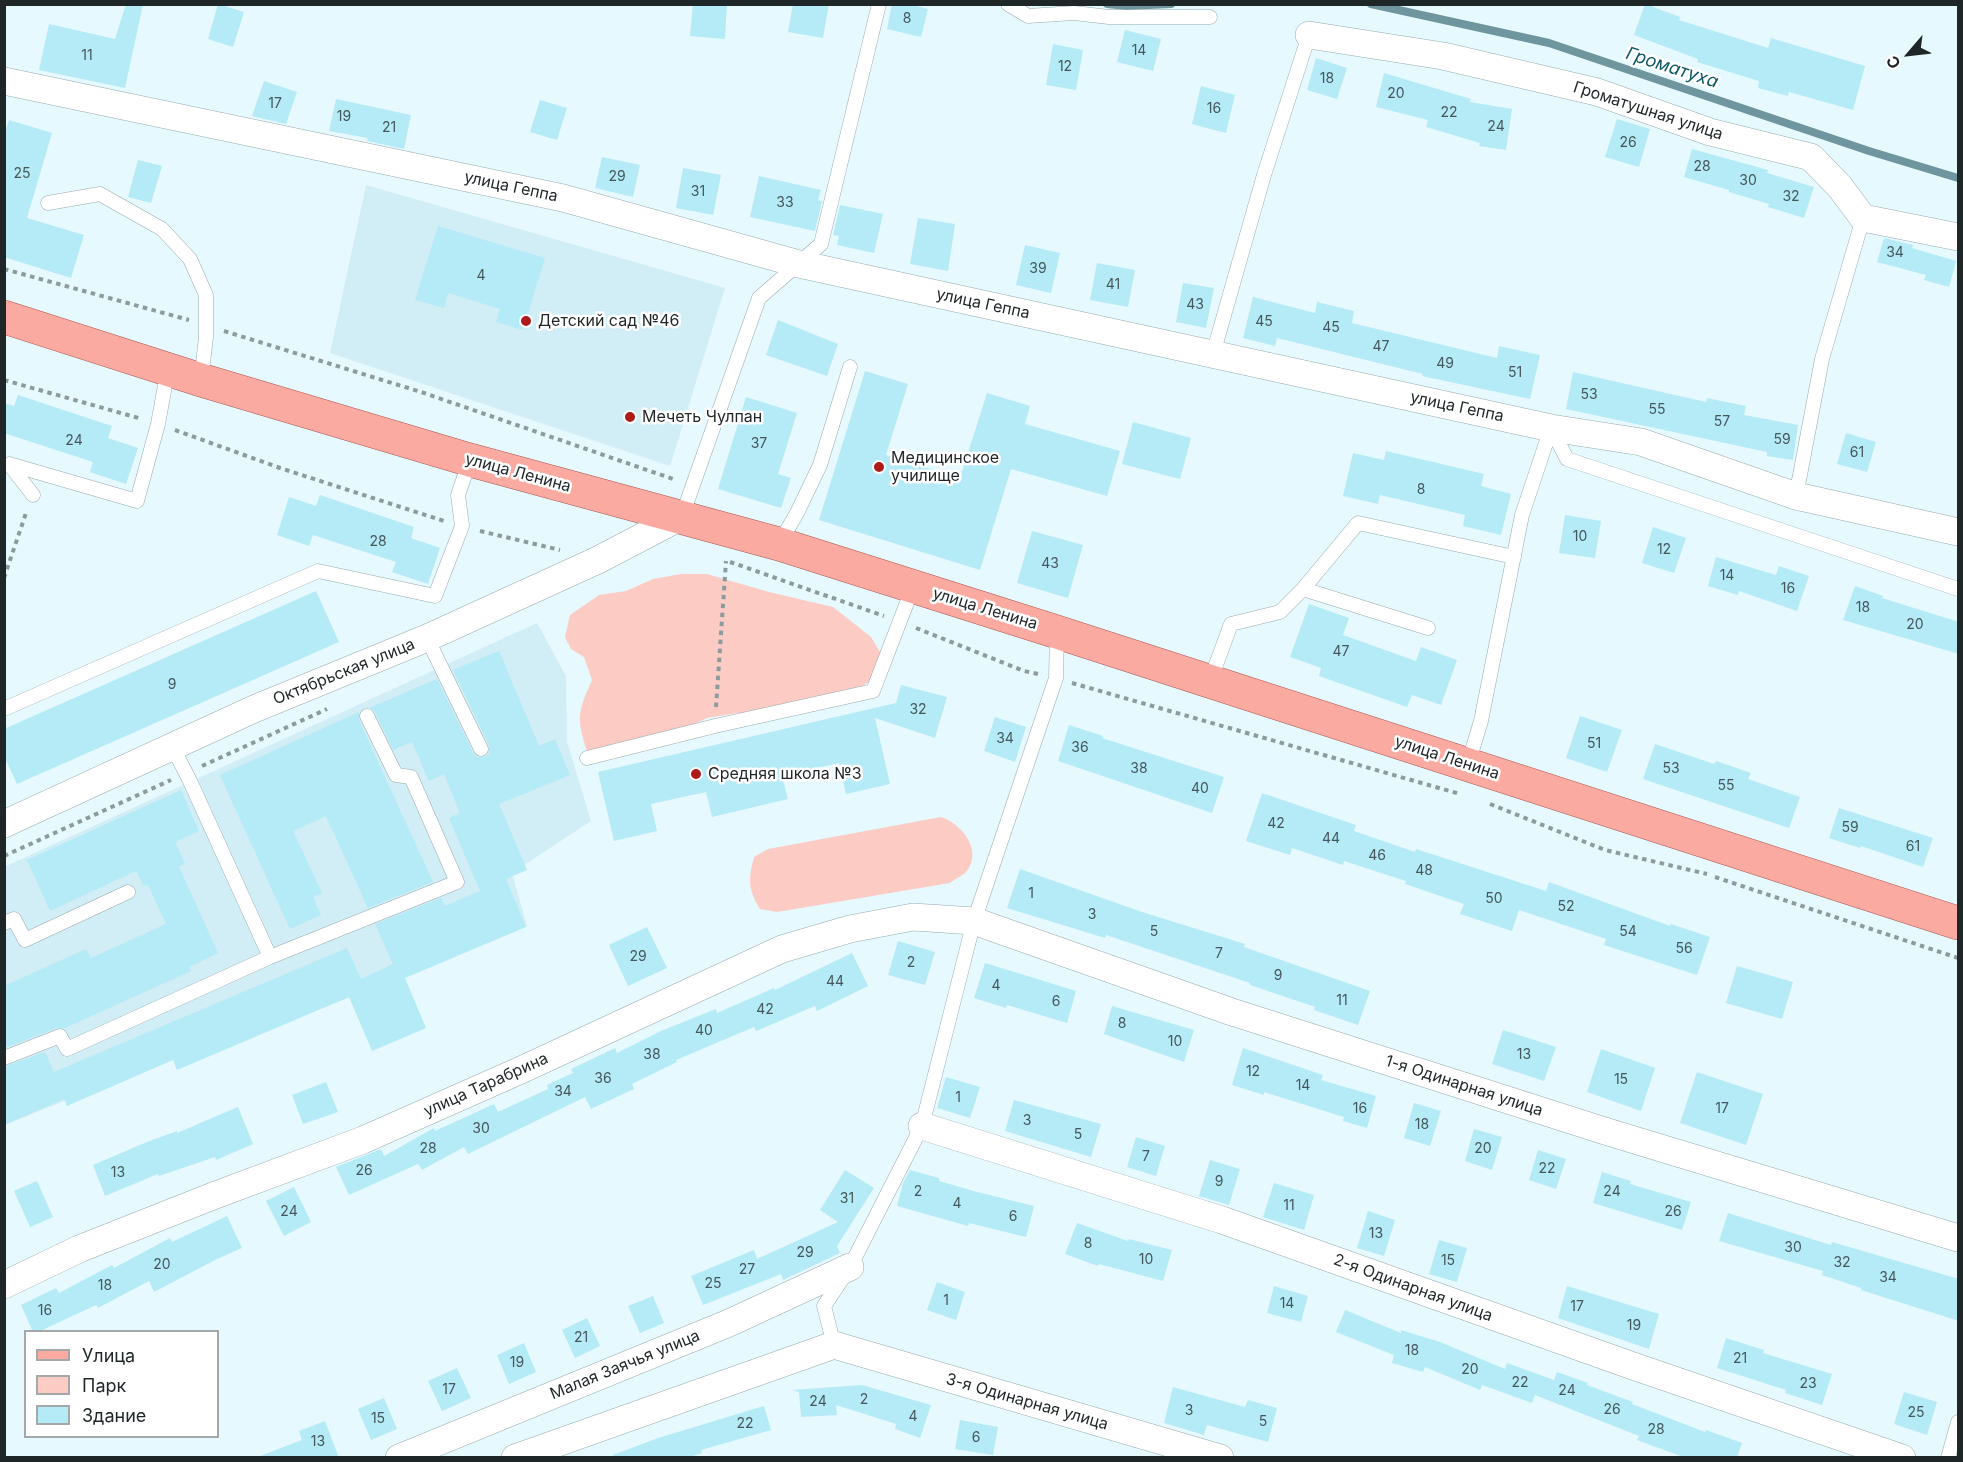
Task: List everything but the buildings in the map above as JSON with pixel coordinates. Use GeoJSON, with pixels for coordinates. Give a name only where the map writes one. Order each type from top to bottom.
{"type":"FeatureCollection","features":[{"type":"Feature","properties":{"kind":"main road","name":"улица Ленина"},"geometry":{"type":"LineString","coordinates":[[4,317],[201,380],[470,460],[687,502],[779,544],[1959,923]]}},
{"type":"Feature","properties":{"kind":"street","name":"Громатушная улица"},"geometry":{"type":"LineString","coordinates":[[1309,35],[1443,56],[1597,92],[1710,132],[1811,157],[1840,187],[1863,218]]}},
{"type":"Feature","properties":{"kind":"street","name":"улица Геппа"},"geometry":{"type":"LineString","coordinates":[[4,81],[563,198],[799,264],[1551,428],[1641,441],[1796,496],[1959,532]]}},
{"type":"Feature","properties":{"kind":"street"},"geometry":{"type":"LineString","coordinates":[[1863,218],[1959,237]]}},
{"type":"Feature","properties":{"kind":"street","name":"Октябрьская улица"},"geometry":{"type":"LineString","coordinates":[[6,819],[254,709],[428,638],[597,560],[687,502]]}},
{"type":"Feature","properties":{"kind":"street","name":"улица Тарабрина"},"geometry":{"type":"LineString","coordinates":[[4,1285],[80,1249],[363,1140],[521,1070],[782,949],[850,929],[913,917],[974,921]]}},
{"type":"Feature","properties":{"kind":"street","name":"1-я Одинарная улица"},"geometry":{"type":"LineString","coordinates":[[974,921],[1232,1012],[1608,1132],[1959,1238]]}},
{"type":"Feature","properties":{"kind":"street","name":"2-я Одинарная улица"},"geometry":{"type":"LineString","coordinates":[[922,1126],[1222,1220],[1633,1366],[1902,1458]]}},
{"type":"Feature","properties":{"kind":"street","name":"Малая Заячья улица"},"geometry":{"type":"LineString","coordinates":[[399,1458],[729,1323],[850,1267]]}},
{"type":"Feature","properties":{"kind":"street"},"geometry":{"type":"LineString","coordinates":[[515,1458],[834,1345]]}},
{"type":"Feature","properties":{"kind":"street","name":"3-я Одинарная улица"},"geometry":{"type":"LineString","coordinates":[[834,1345],[1220,1458]]}},
{"type":"Feature","properties":{"kind":"lane"},"geometry":{"type":"LineString","coordinates":[[687,502],[759,298],[821,244],[879,4]]}},
{"type":"Feature","properties":{"kind":"lane"},"geometry":{"type":"LineString","coordinates":[[1008,4],[1028,16],[1074,13],[1109,17],[1210,17]]}},
{"type":"Feature","properties":{"kind":"lane"},"geometry":{"type":"LineString","coordinates":[[1213,354],[1264,175],[1309,35]]}},
{"type":"Feature","properties":{"kind":"lane"},"geometry":{"type":"LineString","coordinates":[[48,203],[100,194],[162,229],[190,259],[206,295],[206,326],[201,380]]}},
{"type":"Feature","properties":{"kind":"lane"},"geometry":{"type":"LineString","coordinates":[[1796,496],[1822,359],[1863,218]]}},
{"type":"Feature","properties":{"kind":"lane"},"geometry":{"type":"LineString","coordinates":[[779,544],[820,465],[850,367]]}},
{"type":"Feature","properties":{"kind":"lane"},"geometry":{"type":"LineString","coordinates":[[7,464],[137,501],[158,424],[168,369]]}},
{"type":"Feature","properties":{"kind":"lane"},"geometry":{"type":"LineString","coordinates":[[1468,764],[1481,721],[1522,515],[1551,428]]}},
{"type":"Feature","properties":{"kind":"lane"},"geometry":{"type":"LineString","coordinates":[[1551,428],[1567,459],[1959,589]]}},
{"type":"Feature","properties":{"kind":"lane"},"geometry":{"type":"LineString","coordinates":[[4,709],[318,571],[435,596],[462,526],[458,495],[470,460]]}},
{"type":"Feature","properties":{"kind":"lane"},"geometry":{"type":"LineString","coordinates":[[7,464],[33,495]]}},
{"type":"Feature","properties":{"kind":"lane"},"geometry":{"type":"LineString","coordinates":[[1210,681],[1232,624],[1280,612],[1303,589],[1358,523],[1514,557]]}},
{"type":"Feature","properties":{"kind":"lane"},"geometry":{"type":"LineString","coordinates":[[587,758],[715,726],[873,691],[913,587]]}},
{"type":"Feature","properties":{"kind":"lane"},"geometry":{"type":"LineString","coordinates":[[1303,589],[1428,628]]}},
{"type":"Feature","properties":{"kind":"lane"},"geometry":{"type":"LineString","coordinates":[[834,1345],[824,1306],[850,1267],[922,1126],[974,921],[1056,678],[1057,632]]}},
{"type":"Feature","properties":{"kind":"lane"},"geometry":{"type":"LineString","coordinates":[[428,638],[481,749]]}},
{"type":"Feature","properties":{"kind":"lane"},"geometry":{"type":"LineString","coordinates":[[4,1059],[60,1036],[66,1049],[270,957],[457,882],[411,777],[396,775],[367,716]]}},
{"type":"Feature","properties":{"kind":"lane"},"geometry":{"type":"LineString","coordinates":[[172,746],[270,957]]}},
{"type":"Feature","properties":{"kind":"lane"},"geometry":{"type":"LineString","coordinates":[[4,923],[14,919],[25,940],[128,892]]}},
{"type":"Feature","properties":{"kind":"lane"},"geometry":{"type":"LineString","coordinates":[[1948,1458],[1959,1422]]}},
{"type":"Feature","properties":{"kind":"path"},"geometry":{"type":"LineString","coordinates":[[4,269],[206,326],[421,392],[687,502]]}},
{"type":"Feature","properties":{"kind":"path"},"geometry":{"type":"LineString","coordinates":[[4,380],[158,424],[280,468],[462,526],[597,560]]}},
{"type":"Feature","properties":{"kind":"path"},"geometry":{"type":"LineString","coordinates":[[4,578],[33,495]]}},
{"type":"Feature","properties":{"kind":"path"},"geometry":{"type":"LineString","coordinates":[[717,557],[899,621],[1024,671],[1056,678],[1469,797]]}},
{"type":"Feature","properties":{"kind":"path"},"geometry":{"type":"LineString","coordinates":[[715,726],[726,561]]}},
{"type":"Feature","properties":{"kind":"path"},"geometry":{"type":"LineString","coordinates":[[1481,800],[1605,850],[1704,873],[1959,958]]}},
{"type":"Feature","properties":{"kind":"shaded area","name":"Детский сад №46"},"geometry":{"type":"Polygon","coordinates":[[[366,185],[725,288],[670,466],[330,353],[366,185]]]}},
{"type":"Feature","properties":{"kind":"shaded area"},"geometry":{"type":"Polygon","coordinates":[[[537,623],[566,676],[567,742],[591,821],[512,873],[527,926],[176,1067],[172,1057],[5,1125],[4,867],[537,623]]]}},
{"type":"Feature","properties":{"kind":"green space"},"geometry":{"type":"Polygon","coordinates":[[[681,574],[707,574],[833,607],[871,637],[883,657],[883,674],[842,697],[758,715],[737,713],[707,718],[683,729],[614,750],[587,751],[581,730],[580,715],[592,680],[584,657],[571,649],[565,637],[570,615],[599,595],[626,591],[653,579],[681,574]]]}},
{"type":"Feature","properties":{"kind":"green space"},"geometry":{"type":"Polygon","coordinates":[[[941,817],[956,825],[968,839],[971,847],[971,864],[966,872],[950,883],[777,912],[760,909],[753,896],[750,878],[754,857],[768,849],[941,817]]]}},
{"type":"Feature","properties":{"kind":"waterway","name":"Громатуха"},"geometry":{"type":"LineString","coordinates":[[1107,4],[1126,6],[1171,4]]}},
{"type":"Feature","properties":{"kind":"waterway","name":"Громатуха"},"geometry":{"type":"LineString","coordinates":[[1371,4],[1549,43],[1869,151],[1958,178]]}},
{"type":"Feature","properties":{"kind":"place","name":"Детский сад №46"},"geometry":{"type":"Point","coordinates":[526,321]}},
{"type":"Feature","properties":{"kind":"place","name":"Мечеть Чулпан"},"geometry":{"type":"Point","coordinates":[630,417]}},
{"type":"Feature","properties":{"kind":"place","name":"Медицинское училище"},"geometry":{"type":"Point","coordinates":[879,467]}},
{"type":"Feature","properties":{"kind":"place","name":"Средняя школа №3"},"geometry":{"type":"Point","coordinates":[696,774]}}]}
